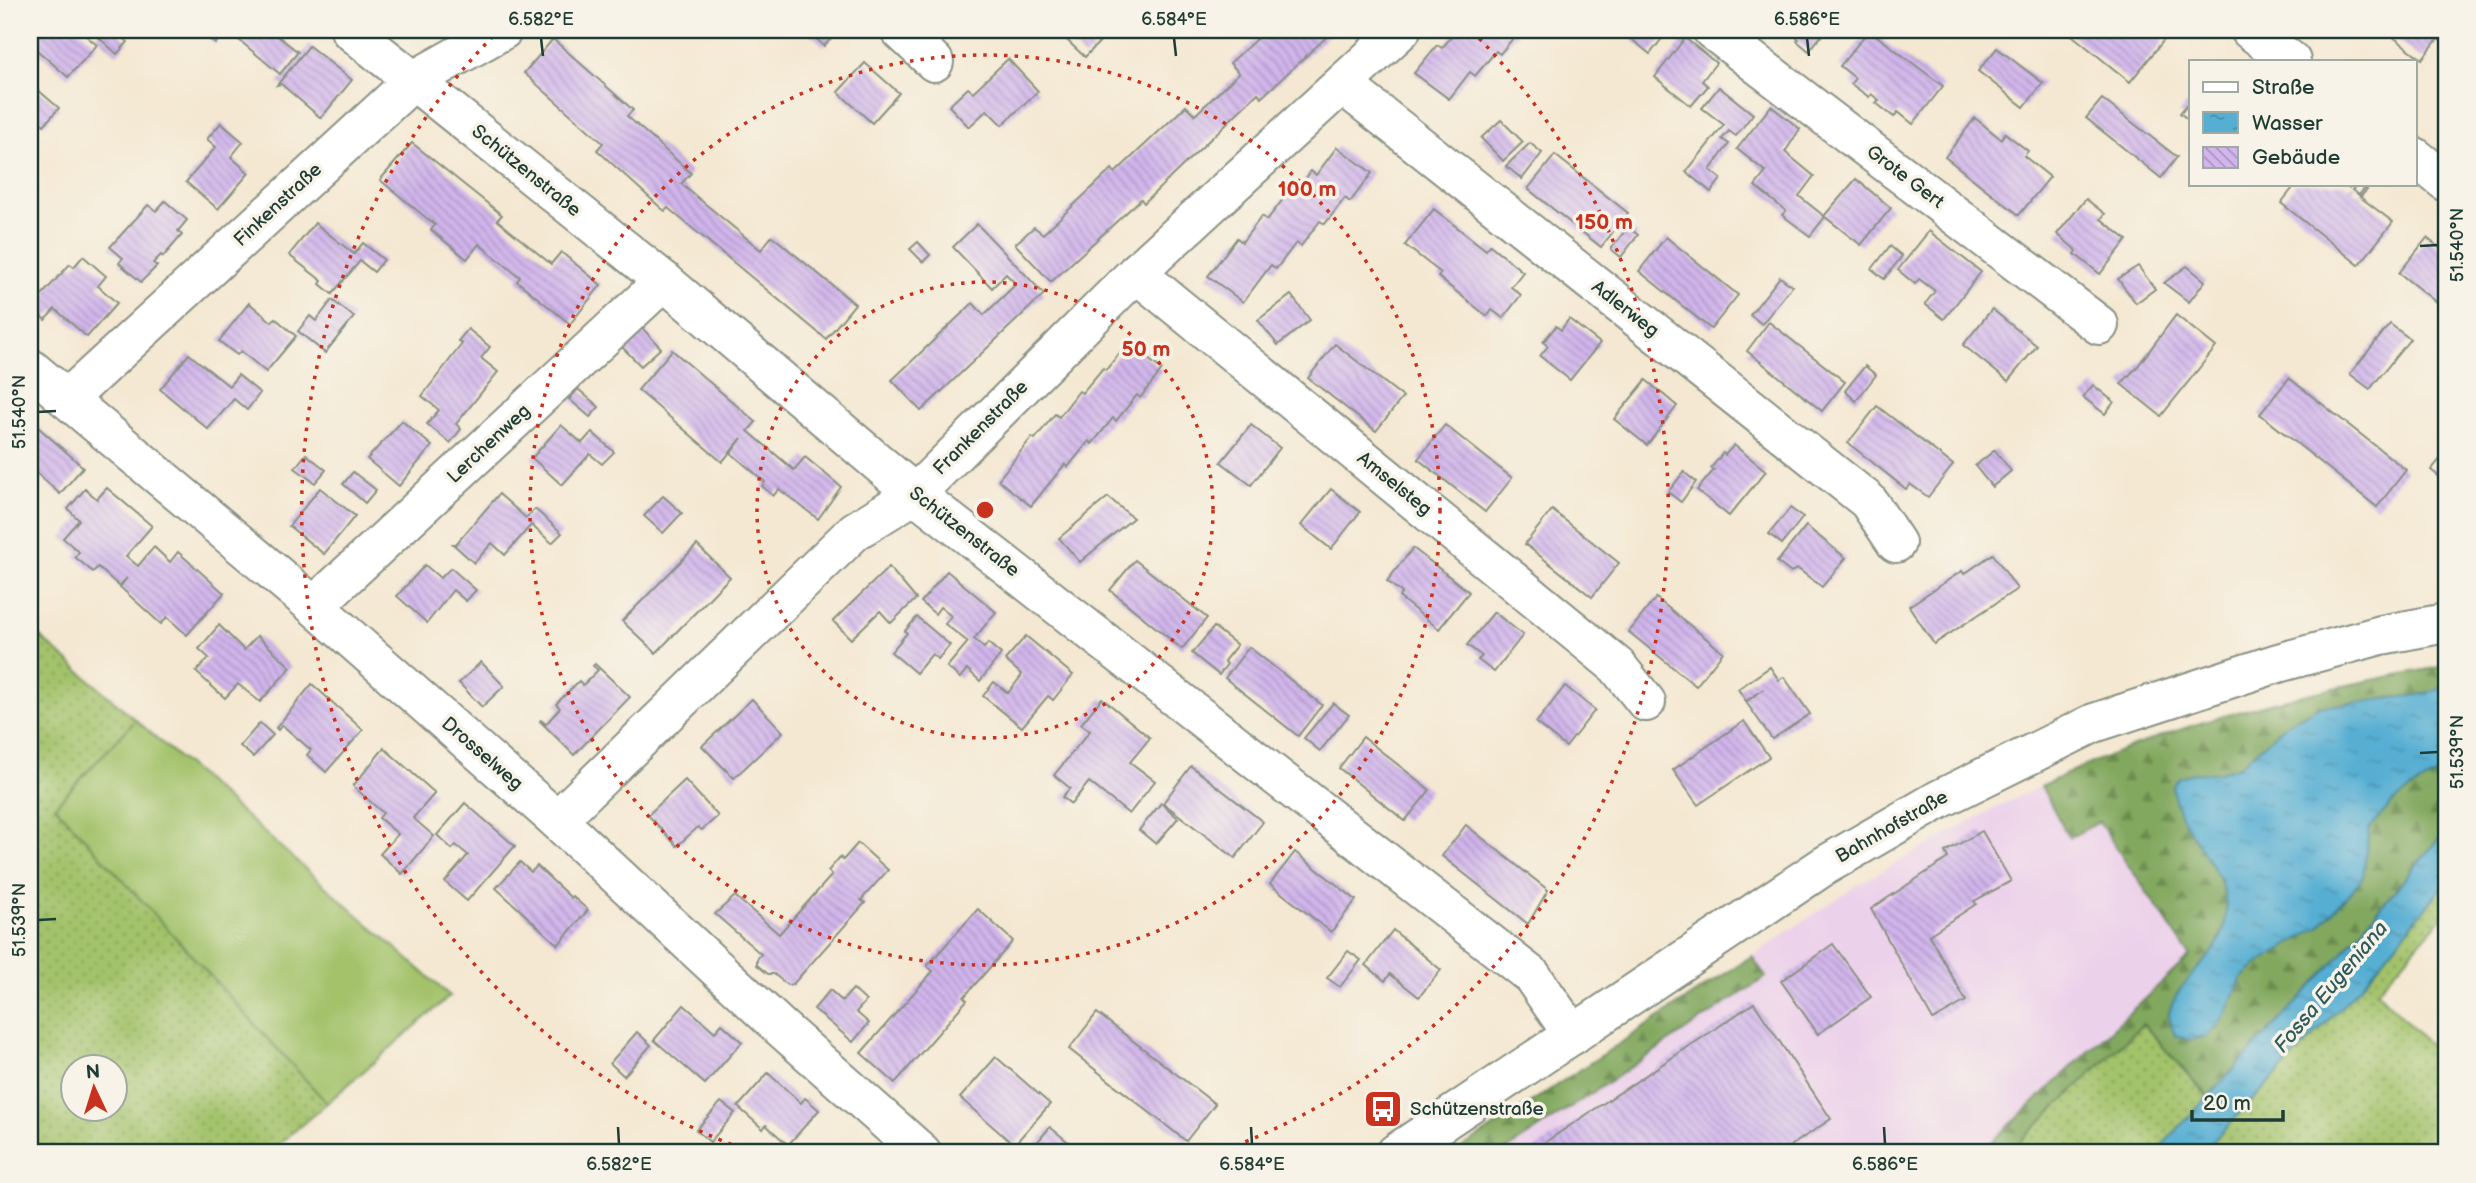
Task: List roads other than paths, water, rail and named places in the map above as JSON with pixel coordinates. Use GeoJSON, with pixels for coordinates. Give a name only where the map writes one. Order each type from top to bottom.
{"type":"FeatureCollection","features":[{"type":"Feature","properties":{"kind":"street","name":"Schützenstraße"},"geometry":{"type":"LineString","coordinates":[[350,30],[664,281],[915,494],[1532,976],[1573,1035]]}},
{"type":"Feature","properties":{"kind":"street","name":"Finkenstraße"},"geometry":{"type":"LineString","coordinates":[[66,399],[414,80],[503,30]]}},
{"type":"Feature","properties":{"kind":"street"},"geometry":{"type":"LineString","coordinates":[[900,30],[934,62]]}},
{"type":"Feature","properties":{"kind":"street","name":"Frankenstraße"},"geometry":{"type":"LineString","coordinates":[[557,820],[855,531],[915,494],[1136,273],[1401,30]]}},
{"type":"Feature","properties":{"kind":"street","name":"Grote Gert"},"geometry":{"type":"LineString","coordinates":[[1712,30],[2099,325]]}},
{"type":"Feature","properties":{"kind":"street"},"geometry":{"type":"LineString","coordinates":[[2250,30],[2290,60]]}},
{"type":"Feature","properties":{"kind":"street","name":"Adlerweg"},"geometry":{"type":"LineString","coordinates":[[1343,85],[1868,501],[1896,543]]}},
{"type":"Feature","properties":{"kind":"street"},"geometry":{"type":"LineString","coordinates":[[2416,158],[2446,182]]}},
{"type":"Feature","properties":{"kind":"street","name":"Amselsteg"},"geometry":{"type":"LineString","coordinates":[[1136,273],[1617,666],[1646,702]]}},
{"type":"Feature","properties":{"kind":"street","name":"Lerchenweg"},"geometry":{"type":"LineString","coordinates":[[314,606],[664,281]]}},
{"type":"Feature","properties":{"kind":"street","name":"Drosselweg"},"geometry":{"type":"LineString","coordinates":[[30,368],[314,606],[557,820],[779,1027],[922,1153]]}},
{"type":"Feature","properties":{"kind":"street","name":"Bahnhofstraße"},"geometry":{"type":"LineString","coordinates":[[1396,1153],[1825,866],[1940,799],[2094,723],[2278,663],[2381,635],[2446,623]]}},
{"type":"Feature","properties":{"kind":"water"},"geometry":{"type":"Polygon","coordinates":[[[2446,687],[2446,771],[2414,787],[2392,803],[2369,829],[2363,878],[2319,927],[2263,960],[2241,979],[2218,1026],[2204,1037],[2189,1040],[2175,1035],[2169,1016],[2173,1001],[2215,948],[2225,924],[2226,904],[2222,886],[2214,870],[2177,806],[2172,787],[2179,777],[2196,772],[2217,773],[2239,766],[2288,723],[2318,707],[2418,695],[2446,687]]]}},
{"type":"Feature","properties":{"kind":"water","name":"Fossa Eugeniana"},"geometry":{"type":"Polygon","coordinates":[[[2446,830],[2446,883],[2362,985],[2202,1153],[2155,1153],[2337,959],[2446,830]]]}},
{"type":"Feature","properties":{"kind":"place","name":"Schützenstraße"},"geometry":{"type":"Point","coordinates":[1383,1109]}}]}
